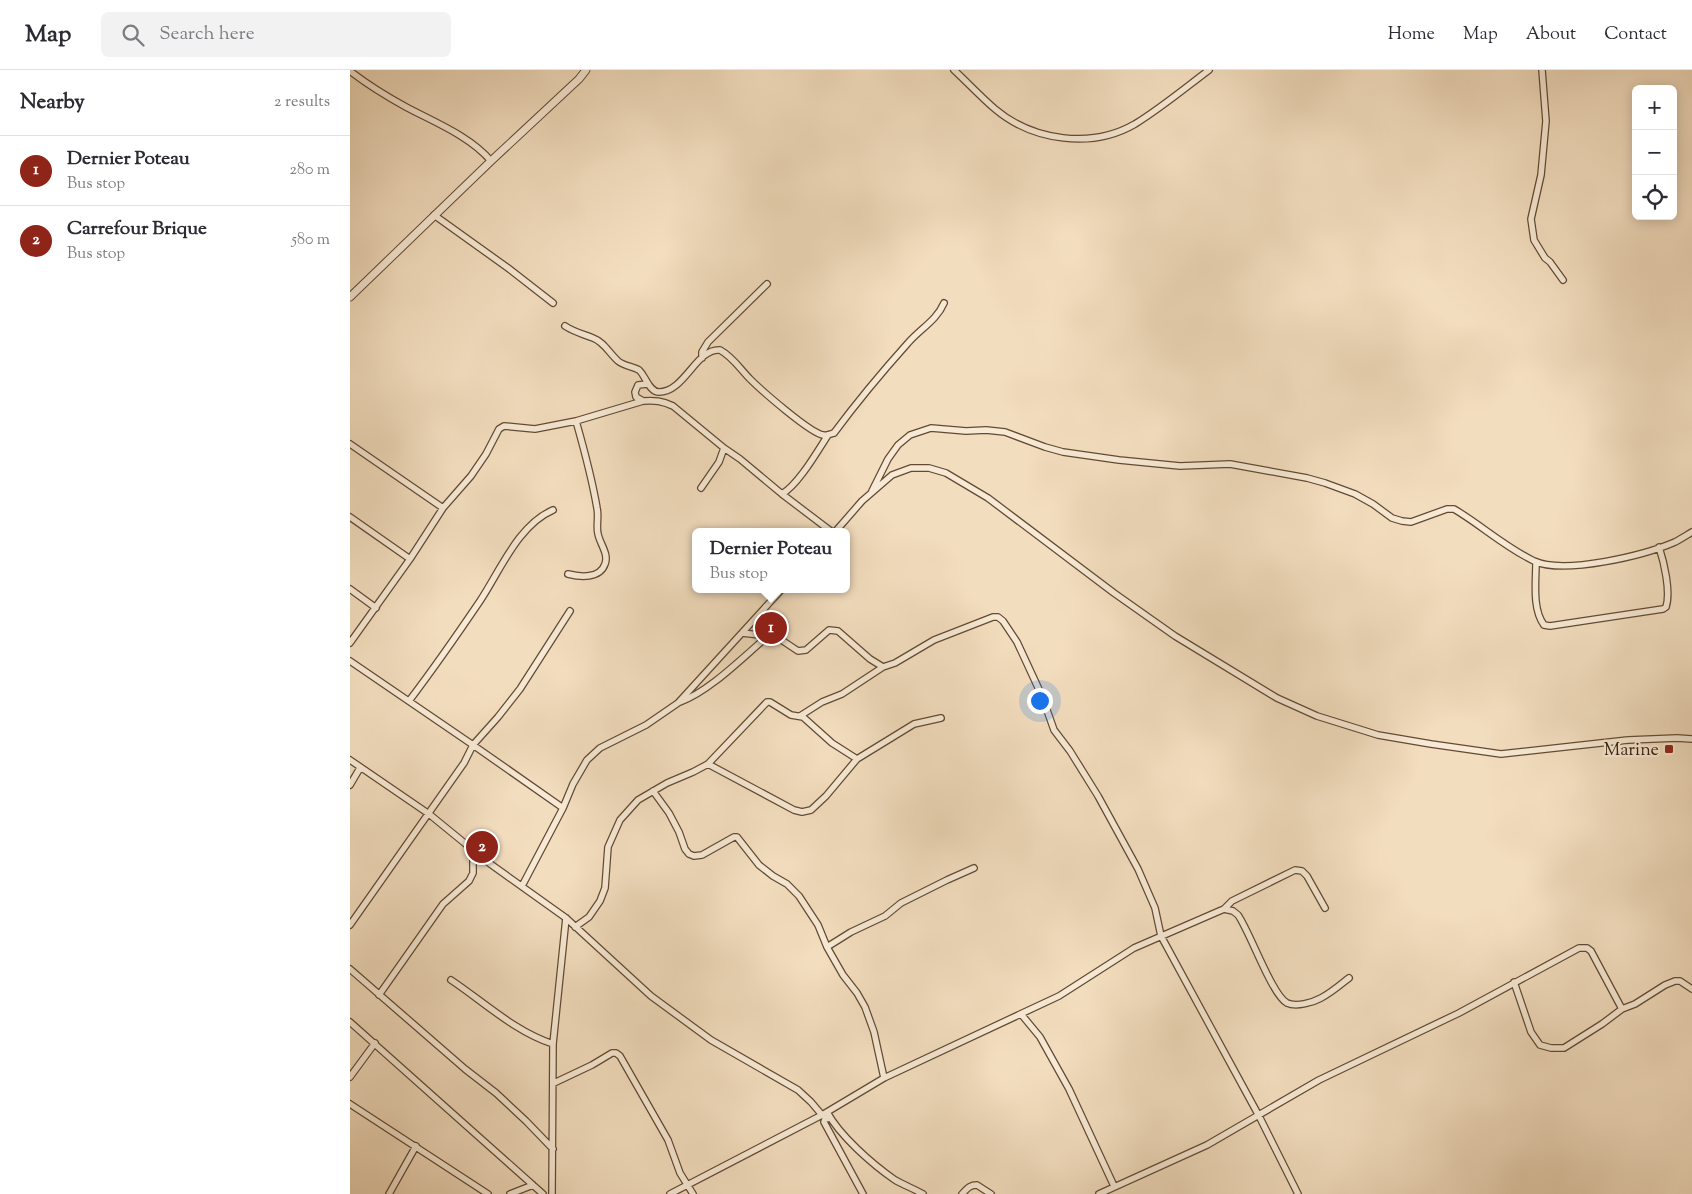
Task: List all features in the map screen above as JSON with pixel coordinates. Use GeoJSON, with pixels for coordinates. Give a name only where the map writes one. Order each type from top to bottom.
{"type":"FeatureCollection","features":[{"type":"Feature","properties":{"kind":"street"},"geometry":{"type":"LineString","coordinates":[[350,297],[491,160],[579,79],[586,70]]}},
{"type":"Feature","properties":{"kind":"street"},"geometry":{"type":"LineString","coordinates":[[954,70],[996,110],[1023,127],[1048,135],[1071,139],[1092,139],[1111,135],[1134,124],[1209,70]]}},
{"type":"Feature","properties":{"kind":"street"},"geometry":{"type":"LineString","coordinates":[[1542,70],[1546,121],[1541,175],[1530,219],[1534,240],[1545,258],[1563,280]]}},
{"type":"Feature","properties":{"kind":"street"},"geometry":{"type":"LineString","coordinates":[[350,71],[368,85],[446,127],[484,153],[491,160]]}},
{"type":"Feature","properties":{"kind":"street"},"geometry":{"type":"LineString","coordinates":[[434,216],[508,268],[553,303]]}},
{"type":"Feature","properties":{"kind":"street"},"geometry":{"type":"LineString","coordinates":[[702,358],[702,352],[708,342],[767,284]]}},
{"type":"Feature","properties":{"kind":"street"},"geometry":{"type":"LineString","coordinates":[[782,494],[804,470],[828,436],[834,433],[862,396],[898,355],[940,312],[944,303]]}},
{"type":"Feature","properties":{"kind":"street"},"geometry":{"type":"LineString","coordinates":[[565,326],[573,332],[593,338],[604,344],[620,363],[640,372],[656,392]]}},
{"type":"Feature","properties":{"kind":"street"},"geometry":{"type":"LineString","coordinates":[[656,392],[671,388],[686,376],[702,358],[714,350],[720,350],[725,352],[749,378],[794,417],[813,431],[828,436]]}},
{"type":"Feature","properties":{"kind":"street"},"geometry":{"type":"LineString","coordinates":[[643,401],[636,397],[635,390],[638,385],[648,384]]}},
{"type":"Feature","properties":{"kind":"street"},"geometry":{"type":"LineString","coordinates":[[654,400],[656,392]]}},
{"type":"Feature","properties":{"kind":"street"},"geometry":{"type":"LineString","coordinates":[[350,643],[410,559],[443,508],[471,476],[486,454],[499,429],[504,426],[535,429],[576,421],[643,401],[654,400],[664,402],[673,406],[782,494],[828,528]]}},
{"type":"Feature","properties":{"kind":"street"},"geometry":{"type":"LineString","coordinates":[[568,574],[578,576],[594,575],[602,569],[606,561],[598,533],[597,507],[576,421]]}},
{"type":"Feature","properties":{"kind":"street"},"geometry":{"type":"LineString","coordinates":[[870,495],[888,459],[898,445],[910,435],[931,428],[966,431],[986,430],[1006,432],[1063,452],[1157,465],[1230,464],[1307,478],[1355,494],[1392,518],[1402,521],[1411,522],[1447,509],[1454,509],[1506,544],[1536,562],[1547,565],[1564,566],[1595,563],[1631,556],[1676,542],[1692,532]]}},
{"type":"Feature","properties":{"kind":"street"},"geometry":{"type":"LineString","coordinates":[[350,444],[443,508]]}},
{"type":"Feature","properties":{"kind":"street"},"geometry":{"type":"LineString","coordinates":[[701,488],[720,462],[724,448]]}},
{"type":"Feature","properties":{"kind":"street"},"geometry":{"type":"LineString","coordinates":[[837,528],[862,501],[892,475],[901,470],[922,466],[946,473],[988,498],[1114,593],[1175,636],[1254,685],[1311,714],[1378,735],[1501,754],[1628,740],[1692,739]]}},
{"type":"Feature","properties":{"kind":"street"},"geometry":{"type":"LineString","coordinates":[[409,701],[471,614],[522,534],[543,514],[553,510]]}},
{"type":"Feature","properties":{"kind":"street"},"geometry":{"type":"LineString","coordinates":[[350,517],[410,559]]}},
{"type":"Feature","properties":{"kind":"street"},"geometry":{"type":"LineString","coordinates":[[1536,562],[1536,593],[1539,613],[1544,625],[1550,626],[1631,615],[1666,607],[1667,595],[1664,566],[1659,547]]}},
{"type":"Feature","properties":{"kind":"street"},"geometry":{"type":"LineString","coordinates":[[350,589],[376,608]]}},
{"type":"Feature","properties":{"kind":"street"},"geometry":{"type":"LineString","coordinates":[[678,703],[778,593]]}},
{"type":"Feature","properties":{"kind":"street"},"geometry":{"type":"LineString","coordinates":[[350,925],[464,763],[473,745],[520,689],[570,611]]}},
{"type":"Feature","properties":{"kind":"street"},"geometry":{"type":"LineString","coordinates":[[800,716],[822,702],[842,694],[882,668],[895,664],[934,640],[993,617],[998,617],[1003,621],[1017,642],[1042,696],[1054,730],[1070,751],[1098,796],[1138,869],[1155,908],[1161,936],[1259,1116],[1298,1194]]}},
{"type":"Feature","properties":{"kind":"street"},"geometry":{"type":"LineString","coordinates":[[742,633],[777,637],[802,652],[828,630],[838,631],[882,668]]}},
{"type":"Feature","properties":{"kind":"street"},"geometry":{"type":"LineString","coordinates":[[522,886],[587,760],[600,748],[646,725],[678,703],[690,698],[711,684],[768,636]]}},
{"type":"Feature","properties":{"kind":"street"},"geometry":{"type":"LineString","coordinates":[[350,661],[563,808]]}},
{"type":"Feature","properties":{"kind":"street"},"geometry":{"type":"LineString","coordinates":[[576,927],[589,916],[600,901],[605,888],[608,847],[620,820],[638,800],[708,764],[767,702],[791,715],[800,716],[832,743],[857,759]]}},
{"type":"Feature","properties":{"kind":"street"},"geometry":{"type":"LineString","coordinates":[[708,764],[794,810],[802,812],[811,810],[816,806],[857,759],[914,724],[941,718]]}},
{"type":"Feature","properties":{"kind":"street"},"geometry":{"type":"LineString","coordinates":[[350,760],[429,814],[473,850],[566,918],[651,996],[711,1040],[798,1090],[826,1115],[845,1137],[896,1180],[923,1194]]}},
{"type":"Feature","properties":{"kind":"street"},"geometry":{"type":"LineString","coordinates":[[350,784],[360,768]]}},
{"type":"Feature","properties":{"kind":"street"},"geometry":{"type":"LineString","coordinates":[[653,791],[669,813],[689,854],[694,856],[702,855],[737,837],[760,865],[773,876],[787,884],[799,896],[818,925],[827,947],[843,975],[865,1007],[874,1032],[884,1078]]}},
{"type":"Feature","properties":{"kind":"street"},"geometry":{"type":"LineString","coordinates":[[379,995],[444,904],[470,881],[473,873],[473,850]]}},
{"type":"Feature","properties":{"kind":"street"},"geometry":{"type":"LineString","coordinates":[[827,947],[851,932],[885,916],[901,903],[974,868]]}},
{"type":"Feature","properties":{"kind":"street"},"geometry":{"type":"LineString","coordinates":[[670,1194],[826,1115],[884,1078],[1059,996],[1134,948],[1224,908],[1241,896],[1295,870],[1302,871],[1307,876],[1325,908]]}},
{"type":"Feature","properties":{"kind":"street"},"geometry":{"type":"LineString","coordinates":[[1224,908],[1233,910],[1238,915],[1267,973],[1281,997],[1287,1003],[1301,1004],[1320,999],[1349,978]]}},
{"type":"Feature","properties":{"kind":"street"},"geometry":{"type":"LineString","coordinates":[[552,1194],[553,1044],[566,918]]}},
{"type":"Feature","properties":{"kind":"street"},"geometry":{"type":"LineString","coordinates":[[1099,1194],[1207,1145],[1319,1080],[1458,1013],[1573,950],[1587,948],[1594,955],[1622,1009]]}},
{"type":"Feature","properties":{"kind":"street"},"geometry":{"type":"LineString","coordinates":[[350,969],[465,1069],[496,1093],[553,1149]]}},
{"type":"Feature","properties":{"kind":"street"},"geometry":{"type":"LineString","coordinates":[[451,980],[506,1020],[553,1044]]}},
{"type":"Feature","properties":{"kind":"street"},"geometry":{"type":"LineString","coordinates":[[1514,982],[1531,1032],[1540,1044],[1551,1048],[1564,1048],[1622,1009],[1635,1004],[1675,981],[1685,983],[1692,989]]}},
{"type":"Feature","properties":{"kind":"street"},"geometry":{"type":"LineString","coordinates":[[1020,1014],[1040,1037],[1069,1089],[1114,1186]]}},
{"type":"Feature","properties":{"kind":"street"},"geometry":{"type":"LineString","coordinates":[[350,1022],[543,1194]]}},
{"type":"Feature","properties":{"kind":"street"},"geometry":{"type":"LineString","coordinates":[[350,1077],[375,1043]]}},
{"type":"Feature","properties":{"kind":"street"},"geometry":{"type":"LineString","coordinates":[[554,1083],[607,1056],[616,1053],[620,1056],[668,1140],[678,1168],[692,1194]]}},
{"type":"Feature","properties":{"kind":"street"},"geometry":{"type":"LineString","coordinates":[[350,1104],[488,1194]]}},
{"type":"Feature","properties":{"kind":"street"},"geometry":{"type":"LineString","coordinates":[[826,1115],[824,1122],[864,1194]]}},
{"type":"Feature","properties":{"kind":"street"},"geometry":{"type":"LineString","coordinates":[[389,1194],[416,1146]]}},
{"type":"Feature","properties":{"kind":"street"},"geometry":{"type":"LineString","coordinates":[[962,1194],[970,1186],[974,1185],[990,1194]]}},
{"type":"Feature","properties":{"kind":"street"},"geometry":{"type":"LineString","coordinates":[[510,1194],[533,1186]]}},
{"type":"Feature","properties":{"kind":"place","name":"Dernier Poteau"},"geometry":{"type":"Point","coordinates":[771,628]}},
{"type":"Feature","properties":{"kind":"place","name":"Marine"},"geometry":{"type":"Point","coordinates":[1669,749]}},
{"type":"Feature","properties":{"kind":"place","name":"Carrefour Brique"},"geometry":{"type":"Point","coordinates":[482,847]}}]}
